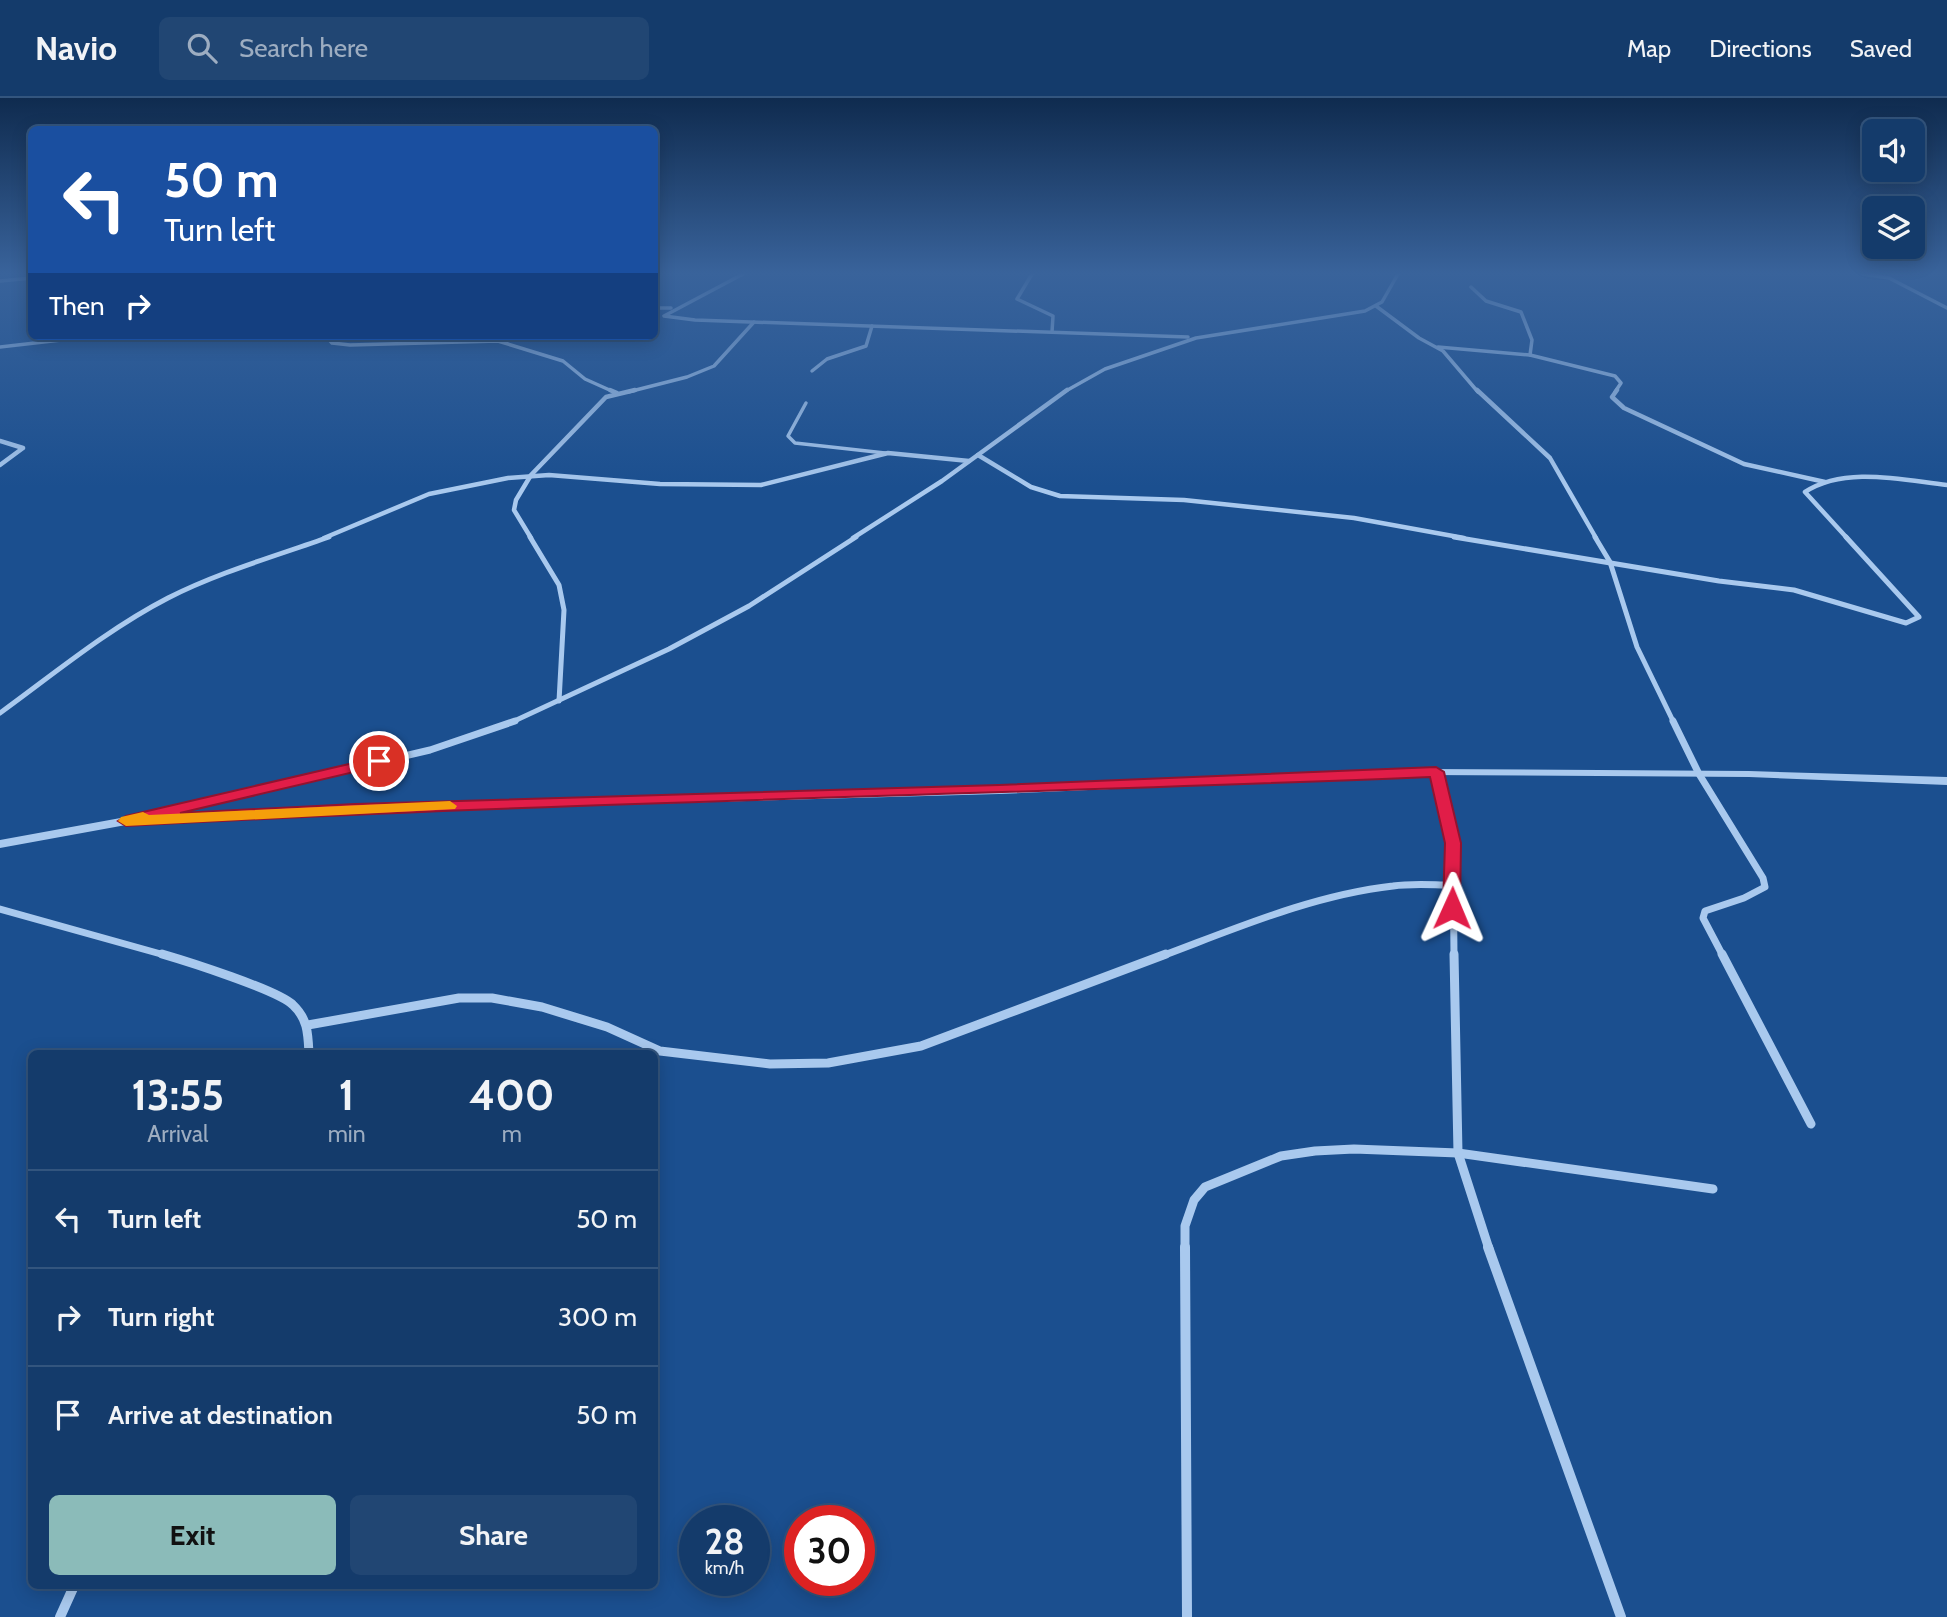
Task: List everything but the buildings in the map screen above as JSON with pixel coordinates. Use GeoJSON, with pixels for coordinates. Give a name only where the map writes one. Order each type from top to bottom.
{"type":"FeatureCollection","features":[{"type":"Feature","properties":{"kind":"street"},"geometry":{"type":"LineString","coordinates":[[0,347],[18,345]]}},
{"type":"Feature","properties":{"kind":"street"},"geometry":{"type":"LineString","coordinates":[[512,345],[564,360],[585,379],[617,393]]}},
{"type":"Feature","properties":{"kind":"street"},"geometry":{"type":"LineString","coordinates":[[559,701],[564,610],[559,585],[514,510],[516,500],[531,475],[600,403],[617,393],[687,377],[714,366],[733,345]]}},
{"type":"Feature","properties":{"kind":"street"},"geometry":{"type":"LineString","coordinates":[[812,371],[827,359],[866,345]]}},
{"type":"Feature","properties":{"kind":"street"},"geometry":{"type":"LineString","coordinates":[[0,844],[126,821],[450,745],[519,720],[669,649],[748,606],[970,461],[1072,386],[1105,369],[1175,345]]}},
{"type":"Feature","properties":{"kind":"street"},"geometry":{"type":"LineString","coordinates":[[1432,345],[1454,362],[1488,404],[1550,458],[1610,562],[1637,647],[1699,774],[1752,858],[1765,887],[1751,898],[1705,911],[1703,918],[1811,1124]]}},
{"type":"Feature","properties":{"kind":"street"},"geometry":{"type":"LineString","coordinates":[[1530,355],[1531,345]]}},
{"type":"Feature","properties":{"kind":"street"},"geometry":{"type":"LineString","coordinates":[[1436,347],[1467,347],[1530,355],[1615,376],[1621,383],[1612,397],[1616,403],[1732,460],[1826,483]]}},
{"type":"Feature","properties":{"kind":"street"},"geometry":{"type":"LineString","coordinates":[[0,441],[23,448],[0,466]]}},
{"type":"Feature","properties":{"kind":"street"},"geometry":{"type":"LineString","coordinates":[[0,713],[110,632],[193,586],[316,542],[415,498],[531,475],[660,484],[761,485],[888,453],[970,461]]}},
{"type":"Feature","properties":{"kind":"street"},"geometry":{"type":"LineString","coordinates":[[978,455],[1031,488],[1060,496],[1184,500],[1354,518],[1498,546],[1719,581],[1794,590],[1893,621],[1915,621],[1919,617],[1808,499],[1805,492],[1809,488],[1826,483],[1874,479],[1947,485]]}},
{"type":"Feature","properties":{"kind":"street"},"geometry":{"type":"LineString","coordinates":[[126,821],[369,808],[999,790],[1436,772],[1699,774],[1947,781]]}},
{"type":"Feature","properties":{"kind":"street"},"geometry":{"type":"LineString","coordinates":[[1436,772],[1453,843],[1458,1153],[1471,1199],[1621,1617]]}},
{"type":"Feature","properties":{"kind":"street"},"geometry":{"type":"LineString","coordinates":[[658,1050],[770,1064],[828,1063],[921,1046],[1276,913],[1378,888],[1452,885]]}},
{"type":"Feature","properties":{"kind":"street"},"geometry":{"type":"LineString","coordinates":[[0,909],[201,965],[292,1003],[308,1025],[309,1050]]}},
{"type":"Feature","properties":{"kind":"street"},"geometry":{"type":"LineString","coordinates":[[308,1025],[459,998],[492,998],[542,1007],[607,1027],[658,1050]]}},
{"type":"Feature","properties":{"kind":"street"},"geometry":{"type":"LineString","coordinates":[[1187,1617],[1185,1226],[1194,1200],[1205,1187],[1281,1156],[1354,1149],[1458,1153],[1713,1189]]}},
{"type":"Feature","properties":{"kind":"street"},"geometry":{"type":"LineString","coordinates":[[60,1617],[73,1589]]}},
{"type":"Feature","properties":{"kind":"lane"},"geometry":{"type":"LineString","coordinates":[[806,403],[788,436],[795,443],[820,448],[888,453]]}},
{"type":"Feature","properties":{"kind":"slow traffic"},"geometry":{"type":"LineString","coordinates":[[143,817],[126,821],[355,808],[450,806]]}},
{"type":"Feature","properties":{"kind":"route"},"geometry":{"type":"LineString","coordinates":[[379,761],[126,821],[355,808],[810,793],[999,790],[1436,772],[1453,843],[1452,908]]}}]}
